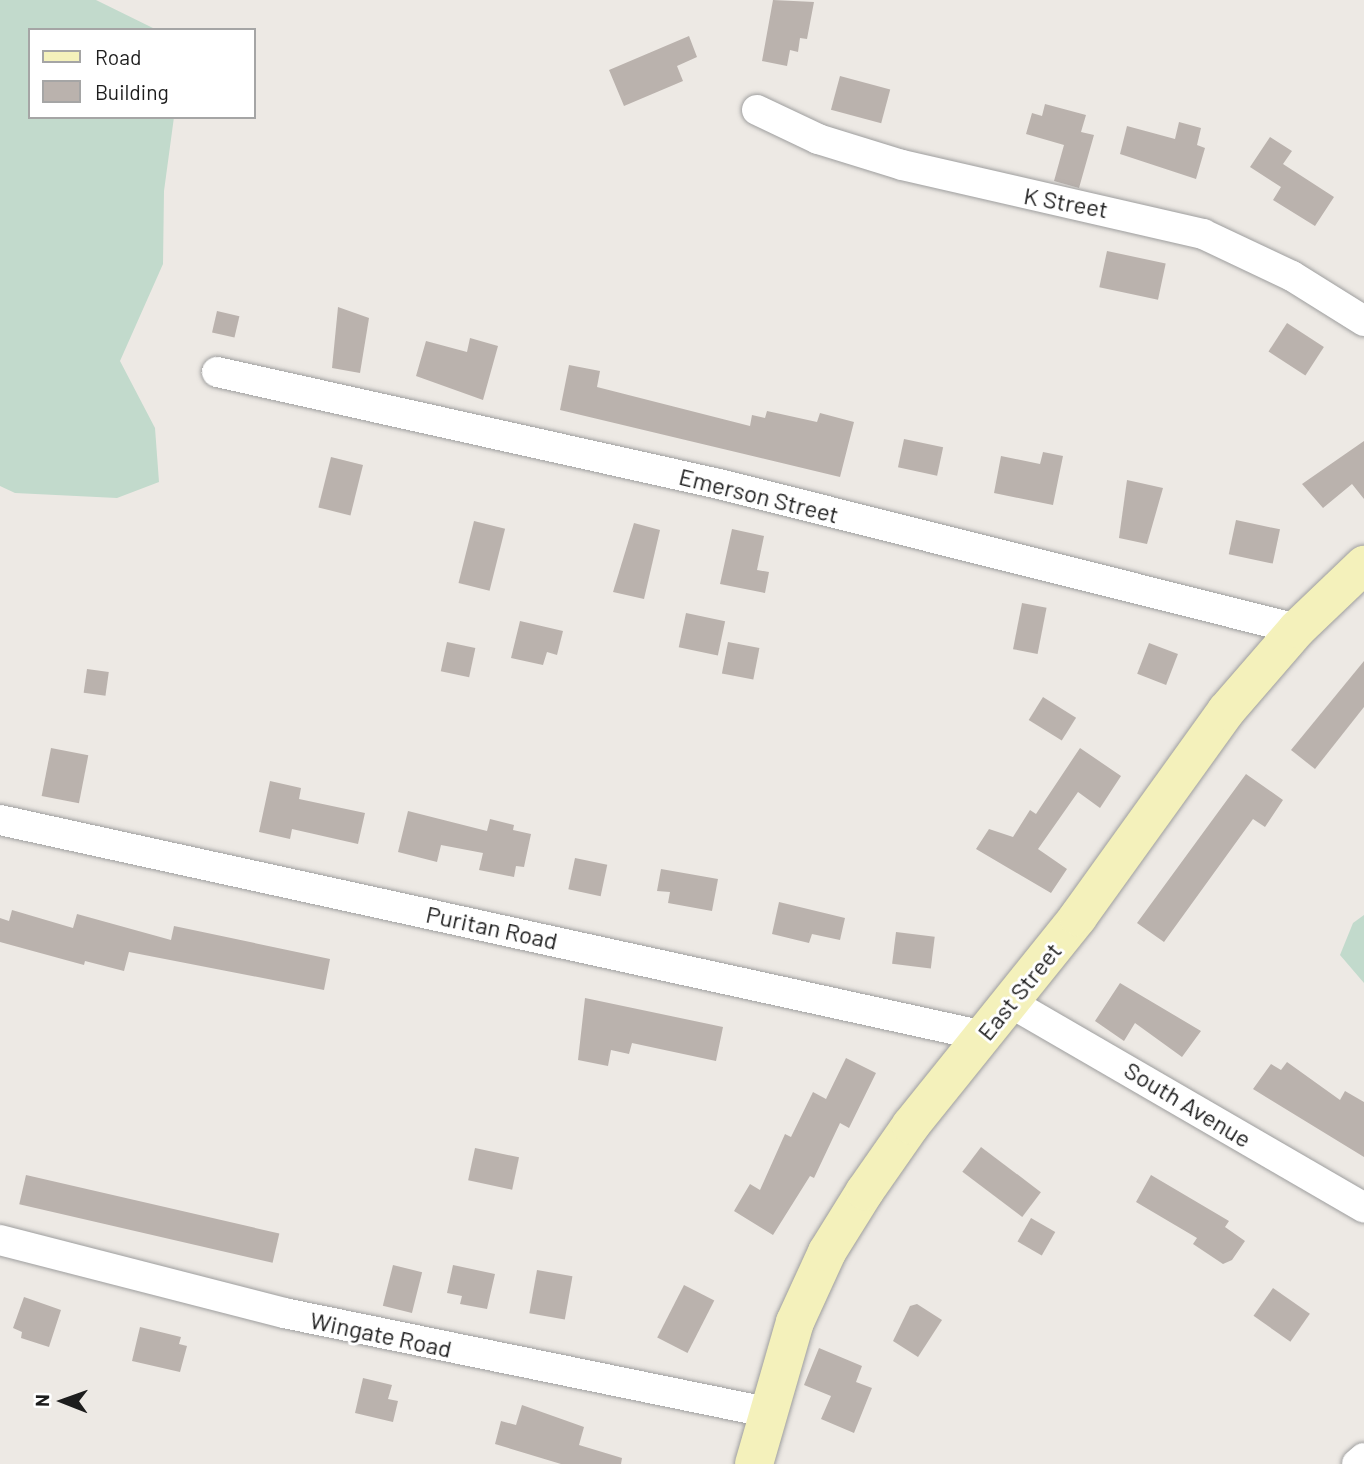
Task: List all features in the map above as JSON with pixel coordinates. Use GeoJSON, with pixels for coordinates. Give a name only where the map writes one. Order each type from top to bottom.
{"type":"FeatureCollection","features":[{"type":"Feature","properties":{"kind":"street","name":"K Street"},"geometry":{"type":"LineString","coordinates":[[757,110],[818,139],[902,165],[1203,234],[1292,276],[1364,321]]}},
{"type":"Feature","properties":{"kind":"street","name":"Emerson Street"},"geometry":{"type":"LineString","coordinates":[[217,372],[719,484],[1297,629]]}},
{"type":"Feature","properties":{"kind":"street","name":"East Street"},"geometry":{"type":"LineString","coordinates":[[754,1464],[766,1412],[795,1322],[827,1252],[911,1125],[1011,1003],[1226,711],[1297,629],[1364,565]]}},
{"type":"Feature","properties":{"kind":"street","name":"Puritan Road"},"geometry":{"type":"LineString","coordinates":[[0,820],[984,1036]]}},
{"type":"Feature","properties":{"kind":"street","name":"South Avenue"},"geometry":{"type":"LineString","coordinates":[[1011,1003],[1364,1208]]}},
{"type":"Feature","properties":{"kind":"street","name":"Wingate Road"},"geometry":{"type":"LineString","coordinates":[[0,1240],[284,1313],[766,1412]]}},
{"type":"Feature","properties":{"kind":"street"},"geometry":{"type":"LineString","coordinates":[[1357,1464],[1364,1458]]}},
{"type":"Feature","properties":{"kind":"green space"},"geometry":{"type":"Polygon","coordinates":[[[0,0],[96,0],[153,28],[28,28],[28,119],[174,119],[164,191],[163,264],[120,361],[155,428],[159,482],[117,498],[15,493],[0,486],[0,0]]]}},
{"type":"Feature","properties":{"kind":"green space"},"geometry":{"type":"Polygon","coordinates":[[[1364,915],[1364,983],[1340,955],[1353,923],[1364,915]]]}},
{"type":"Feature","properties":{"kind":"building"},"geometry":{"type":"Polygon","coordinates":[[[773,0],[814,2],[807,39],[800,38],[798,52],[790,50],[787,66],[762,61],[773,0]]]}},
{"type":"Feature","properties":{"kind":"building"},"geometry":{"type":"Polygon","coordinates":[[[689,36],[697,57],[677,66],[683,81],[624,106],[609,70],[689,36]]]}},
{"type":"Feature","properties":{"kind":"building"},"geometry":{"type":"Polygon","coordinates":[[[840,76],[890,89],[881,123],[831,110],[840,76]]]}},
{"type":"Feature","properties":{"kind":"building"},"geometry":{"type":"Polygon","coordinates":[[[1045,104],[1086,115],[1081,132],[1094,135],[1079,188],[1054,181],[1064,145],[1026,134],[1032,113],[1042,116],[1045,104]]]}},
{"type":"Feature","properties":{"kind":"building"},"geometry":{"type":"Polygon","coordinates":[[[1179,122],[1201,128],[1197,145],[1205,148],[1196,179],[1120,154],[1127,126],[1175,139],[1179,122]]]}},
{"type":"Feature","properties":{"kind":"building"},"geometry":{"type":"Polygon","coordinates":[[[1270,137],[1292,151],[1283,164],[1334,197],[1315,226],[1273,200],[1281,187],[1250,167],[1270,137]]]}},
{"type":"Feature","properties":{"kind":"building"},"geometry":{"type":"Polygon","coordinates":[[[1107,251],[1166,263],[1158,300],[1099,287],[1107,251]]]}},
{"type":"Feature","properties":{"kind":"building"},"geometry":{"type":"Polygon","coordinates":[[[338,307],[369,318],[360,373],[332,368],[338,307]]]}},
{"type":"Feature","properties":{"kind":"building"},"geometry":{"type":"Polygon","coordinates":[[[217,311],[239,316],[234,338],[212,332],[217,311]]]}},
{"type":"Feature","properties":{"kind":"building"},"geometry":{"type":"Polygon","coordinates":[[[1287,323],[1324,347],[1305,375],[1268,352],[1287,323]]]}},
{"type":"Feature","properties":{"kind":"building"},"geometry":{"type":"Polygon","coordinates":[[[470,338],[498,346],[483,400],[416,376],[426,341],[467,352],[470,338]]]}},
{"type":"Feature","properties":{"kind":"building"},"geometry":{"type":"Polygon","coordinates":[[[569,365],[600,371],[597,387],[750,426],[752,415],[765,418],[767,411],[817,422],[820,413],[854,422],[840,477],[560,410],[569,365]]]}},
{"type":"Feature","properties":{"kind":"building"},"geometry":{"type":"Polygon","coordinates":[[[904,439],[943,447],[937,476],[898,467],[904,439]]]}},
{"type":"Feature","properties":{"kind":"building"},"geometry":{"type":"Polygon","coordinates":[[[1364,441],[1364,499],[1352,484],[1323,508],[1302,484],[1364,441]]]}},
{"type":"Feature","properties":{"kind":"building"},"geometry":{"type":"Polygon","coordinates":[[[1043,452],[1063,456],[1053,505],[994,493],[1001,456],[1040,464],[1043,452]]]}},
{"type":"Feature","properties":{"kind":"building"},"geometry":{"type":"Polygon","coordinates":[[[331,457],[363,465],[350,515],[318,507],[331,457]]]}},
{"type":"Feature","properties":{"kind":"building"},"geometry":{"type":"Polygon","coordinates":[[[1127,480],[1163,488],[1147,544],[1119,538],[1127,480]]]}},
{"type":"Feature","properties":{"kind":"building"},"geometry":{"type":"Polygon","coordinates":[[[1236,520],[1280,529],[1273,564],[1229,554],[1236,520]]]}},
{"type":"Feature","properties":{"kind":"building"},"geometry":{"type":"Polygon","coordinates":[[[474,521],[505,529],[490,591],[459,583],[474,521]]]}},
{"type":"Feature","properties":{"kind":"building"},"geometry":{"type":"Polygon","coordinates":[[[634,523],[660,530],[644,599],[613,592],[634,523]]]}},
{"type":"Feature","properties":{"kind":"building"},"geometry":{"type":"Polygon","coordinates":[[[732,529],[764,536],[757,570],[769,572],[765,593],[720,584],[732,529]]]}},
{"type":"Feature","properties":{"kind":"building"},"geometry":{"type":"Polygon","coordinates":[[[1022,603],[1047,608],[1038,654],[1013,649],[1022,603]]]}},
{"type":"Feature","properties":{"kind":"building"},"geometry":{"type":"Polygon","coordinates":[[[686,613],[725,621],[718,656],[679,647],[686,613]]]}},
{"type":"Feature","properties":{"kind":"building"},"geometry":{"type":"Polygon","coordinates":[[[520,621],[563,631],[557,655],[547,652],[543,665],[511,658],[520,621]]]}},
{"type":"Feature","properties":{"kind":"building"},"geometry":{"type":"Polygon","coordinates":[[[447,642],[475,648],[469,677],[441,671],[447,642]]]}},
{"type":"Feature","properties":{"kind":"building"},"geometry":{"type":"Polygon","coordinates":[[[728,642],[759,648],[753,680],[722,673],[728,642]]]}},
{"type":"Feature","properties":{"kind":"building"},"geometry":{"type":"Polygon","coordinates":[[[1149,643],[1178,654],[1166,685],[1137,674],[1149,643]]]}},
{"type":"Feature","properties":{"kind":"building"},"geometry":{"type":"Polygon","coordinates":[[[1364,661],[1364,707],[1315,769],[1291,750],[1364,661]]]}},
{"type":"Feature","properties":{"kind":"building"},"geometry":{"type":"Polygon","coordinates":[[[87,669],[109,672],[105,696],[84,693],[87,669]]]}},
{"type":"Feature","properties":{"kind":"building"},"geometry":{"type":"Polygon","coordinates":[[[1043,697],[1076,718],[1062,741],[1029,720],[1043,697]]]}},
{"type":"Feature","properties":{"kind":"building"},"geometry":{"type":"Polygon","coordinates":[[[51,748],[88,755],[79,803],[42,796],[51,748]]]}},
{"type":"Feature","properties":{"kind":"building"},"geometry":{"type":"Polygon","coordinates":[[[1080,748],[1121,776],[1100,808],[1078,792],[1038,849],[1067,869],[1051,893],[976,849],[989,829],[1013,837],[1030,810],[1036,814],[1080,748]]]}},
{"type":"Feature","properties":{"kind":"building"},"geometry":{"type":"Polygon","coordinates":[[[1246,774],[1283,800],[1265,827],[1253,819],[1164,942],[1137,923],[1246,774]]]}},
{"type":"Feature","properties":{"kind":"building"},"geometry":{"type":"Polygon","coordinates":[[[270,781],[301,788],[299,799],[365,813],[358,844],[292,829],[290,839],[259,832],[270,781]]]}},
{"type":"Feature","properties":{"kind":"building"},"geometry":{"type":"Polygon","coordinates":[[[408,811],[487,831],[490,819],[514,825],[513,830],[531,834],[524,867],[516,866],[514,877],[479,870],[483,853],[441,845],[437,862],[398,852],[408,811]]]}},
{"type":"Feature","properties":{"kind":"building"},"geometry":{"type":"Polygon","coordinates":[[[575,858],[607,865],[601,896],[568,889],[575,858]]]}},
{"type":"Feature","properties":{"kind":"building"},"geometry":{"type":"Polygon","coordinates":[[[661,869],[718,879],[712,911],[668,903],[670,892],[657,891],[661,869]]]}},
{"type":"Feature","properties":{"kind":"building"},"geometry":{"type":"Polygon","coordinates":[[[779,902],[845,918],[840,940],[812,934],[809,943],[772,934],[779,902]]]}},
{"type":"Feature","properties":{"kind":"building"},"geometry":{"type":"Polygon","coordinates":[[[12,910],[73,928],[77,914],[171,940],[174,926],[330,959],[324,990],[129,952],[124,971],[85,961],[84,965],[0,942],[0,918],[9,921],[12,910]]]}},
{"type":"Feature","properties":{"kind":"building"},"geometry":{"type":"Polygon","coordinates":[[[896,932],[935,937],[931,969],[892,964],[896,932]]]}},
{"type":"Feature","properties":{"kind":"building"},"geometry":{"type":"Polygon","coordinates":[[[1120,983],[1201,1031],[1182,1057],[1135,1023],[1124,1041],[1095,1021],[1120,983]]]}},
{"type":"Feature","properties":{"kind":"building"},"geometry":{"type":"Polygon","coordinates":[[[585,998],[723,1027],[716,1061],[632,1043],[629,1054],[611,1050],[608,1066],[578,1060],[585,998]]]}},
{"type":"Feature","properties":{"kind":"building"},"geometry":{"type":"Polygon","coordinates":[[[846,1058],[876,1073],[849,1128],[840,1123],[814,1178],[810,1176],[773,1235],[734,1211],[750,1184],[760,1190],[785,1134],[791,1137],[813,1092],[826,1099],[846,1058]]]}},
{"type":"Feature","properties":{"kind":"building"},"geometry":{"type":"Polygon","coordinates":[[[1287,1062],[1340,1100],[1345,1091],[1364,1102],[1364,1157],[1253,1089],[1271,1064],[1281,1070],[1287,1062]]]}},
{"type":"Feature","properties":{"kind":"building"},"geometry":{"type":"Polygon","coordinates":[[[981,1147],[1041,1192],[1022,1217],[962,1172],[981,1147]]]}},
{"type":"Feature","properties":{"kind":"building"},"geometry":{"type":"Polygon","coordinates":[[[475,1148],[519,1157],[512,1190],[468,1180],[475,1148]]]}},
{"type":"Feature","properties":{"kind":"building"},"geometry":{"type":"Polygon","coordinates":[[[26,1175],[279,1233],[273,1263],[19,1204],[26,1175]]]}},
{"type":"Feature","properties":{"kind":"building"},"geometry":{"type":"Polygon","coordinates":[[[1151,1175],[1229,1221],[1225,1227],[1245,1241],[1232,1260],[1223,1264],[1193,1244],[1197,1238],[1136,1202],[1151,1175]]]}},
{"type":"Feature","properties":{"kind":"building"},"geometry":{"type":"Polygon","coordinates":[[[1031,1218],[1055,1232],[1042,1255],[1018,1241],[1031,1218]]]}},
{"type":"Feature","properties":{"kind":"building"},"geometry":{"type":"Polygon","coordinates":[[[393,1265],[422,1272],[412,1313],[383,1306],[393,1265]]]}},
{"type":"Feature","properties":{"kind":"building"},"geometry":{"type":"Polygon","coordinates":[[[453,1265],[495,1274],[487,1309],[460,1304],[462,1296],[447,1293],[453,1265]]]}},
{"type":"Feature","properties":{"kind":"building"},"geometry":{"type":"Polygon","coordinates":[[[537,1270],[572,1276],[565,1320],[529,1313],[537,1270]]]}},
{"type":"Feature","properties":{"kind":"building"},"geometry":{"type":"Polygon","coordinates":[[[684,1285],[714,1300],[688,1353],[657,1338],[684,1285]]]}},
{"type":"Feature","properties":{"kind":"building"},"geometry":{"type":"Polygon","coordinates":[[[1273,1288],[1310,1314],[1290,1342],[1253,1316],[1273,1288]]]}},
{"type":"Feature","properties":{"kind":"building"},"geometry":{"type":"Polygon","coordinates":[[[24,1297],[61,1310],[49,1347],[21,1338],[22,1332],[13,1328],[24,1297]]]}},
{"type":"Feature","properties":{"kind":"building"},"geometry":{"type":"Polygon","coordinates":[[[917,1304],[942,1320],[918,1357],[893,1341],[910,1306],[917,1304]]]}},
{"type":"Feature","properties":{"kind":"building"},"geometry":{"type":"Polygon","coordinates":[[[140,1327],[181,1337],[179,1344],[187,1346],[180,1372],[132,1361],[140,1327]]]}},
{"type":"Feature","properties":{"kind":"building"},"geometry":{"type":"Polygon","coordinates":[[[819,1348],[862,1366],[856,1382],[872,1388],[854,1433],[821,1419],[831,1396],[804,1385],[819,1348]]]}},
{"type":"Feature","properties":{"kind":"building"},"geometry":{"type":"Polygon","coordinates":[[[363,1378],[392,1385],[388,1399],[398,1401],[393,1422],[355,1413],[363,1378]]]}},
{"type":"Feature","properties":{"kind":"building"},"geometry":{"type":"Polygon","coordinates":[[[522,1405],[584,1427],[579,1445],[622,1458],[621,1464],[561,1464],[495,1444],[501,1421],[516,1425],[522,1405]]]}}]}
